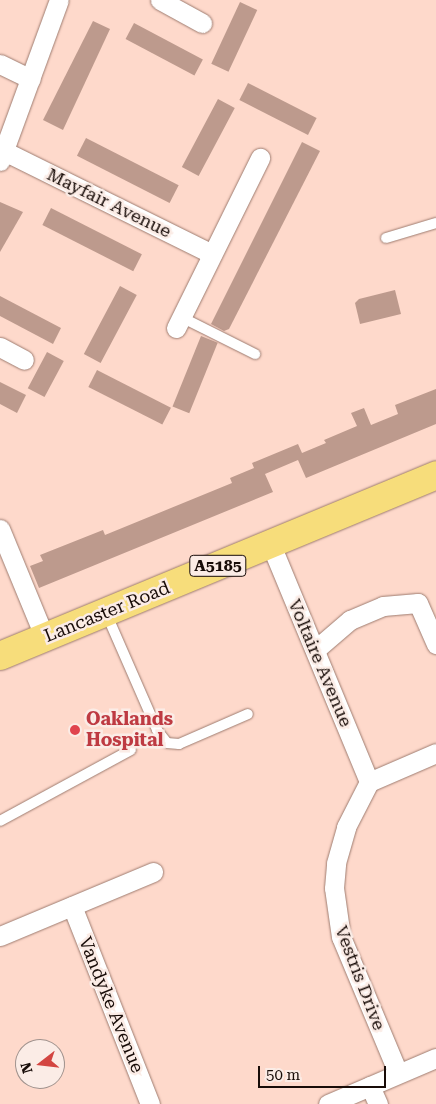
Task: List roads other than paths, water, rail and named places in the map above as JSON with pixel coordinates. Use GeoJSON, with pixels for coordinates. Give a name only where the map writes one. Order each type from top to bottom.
{"type":"FeatureCollection","features":[{"type":"Feature","properties":{"kind":"main road","name":"Lancaster Road"},"geometry":{"type":"LineString","coordinates":[[0,656],[436,475]]}},
{"type":"Feature","properties":{"kind":"street"},"geometry":{"type":"LineString","coordinates":[[3,156],[59,0]]}},
{"type":"Feature","properties":{"kind":"street"},"geometry":{"type":"LineString","coordinates":[[160,0],[202,23]]}},
{"type":"Feature","properties":{"kind":"street"},"geometry":{"type":"LineString","coordinates":[[0,64],[31,79]]}},
{"type":"Feature","properties":{"kind":"street","name":"Mayfair Avenue"},"geometry":{"type":"LineString","coordinates":[[3,156],[212,254]]}},
{"type":"Feature","properties":{"kind":"street"},"geometry":{"type":"LineString","coordinates":[[178,322],[260,158]]}},
{"type":"Feature","properties":{"kind":"street"},"geometry":{"type":"LineString","coordinates":[[0,347],[24,360]]}},
{"type":"Feature","properties":{"kind":"street"},"geometry":{"type":"LineString","coordinates":[[0,529],[45,638]]}},
{"type":"Feature","properties":{"kind":"street","name":"Voltaire Avenue"},"geometry":{"type":"LineString","coordinates":[[271,545],[369,782]]}},
{"type":"Feature","properties":{"kind":"street"},"geometry":{"type":"LineString","coordinates":[[315,650],[350,620],[383,606],[418,603],[436,644]]}},
{"type":"Feature","properties":{"kind":"street"},"geometry":{"type":"LineString","coordinates":[[369,782],[436,753]]}},
{"type":"Feature","properties":{"kind":"street","name":"Vestris Drive"},"geometry":{"type":"LineString","coordinates":[[369,782],[341,840],[334,888],[336,913],[341,937],[398,1073]]}},
{"type":"Feature","properties":{"kind":"street"},"geometry":{"type":"LineString","coordinates":[[0,936],[153,872]]}},
{"type":"Feature","properties":{"kind":"street","name":"Vandyke Avenue"},"geometry":{"type":"LineString","coordinates":[[72,906],[150,1104]]}},
{"type":"Feature","properties":{"kind":"street"},"geometry":{"type":"LineString","coordinates":[[328,1104],[436,1058]]}},
{"type":"Feature","properties":{"kind":"street"},"geometry":{"type":"LineString","coordinates":[[370,1086],[378,1104]]}},
{"type":"Feature","properties":{"kind":"lane"},"geometry":{"type":"LineString","coordinates":[[386,238],[436,223]]}},
{"type":"Feature","properties":{"kind":"lane"},"geometry":{"type":"LineString","coordinates":[[178,322],[255,354]]}},
{"type":"Feature","properties":{"kind":"lane"},"geometry":{"type":"LineString","coordinates":[[105,612],[157,730],[167,742],[179,744],[248,714]]}},
{"type":"Feature","properties":{"kind":"lane"},"geometry":{"type":"LineString","coordinates":[[0,821],[131,750]]}},
{"type":"Feature","properties":{"kind":"place","name":"Oaklands Hospital"},"geometry":{"type":"Point","coordinates":[75,730]}}]}
